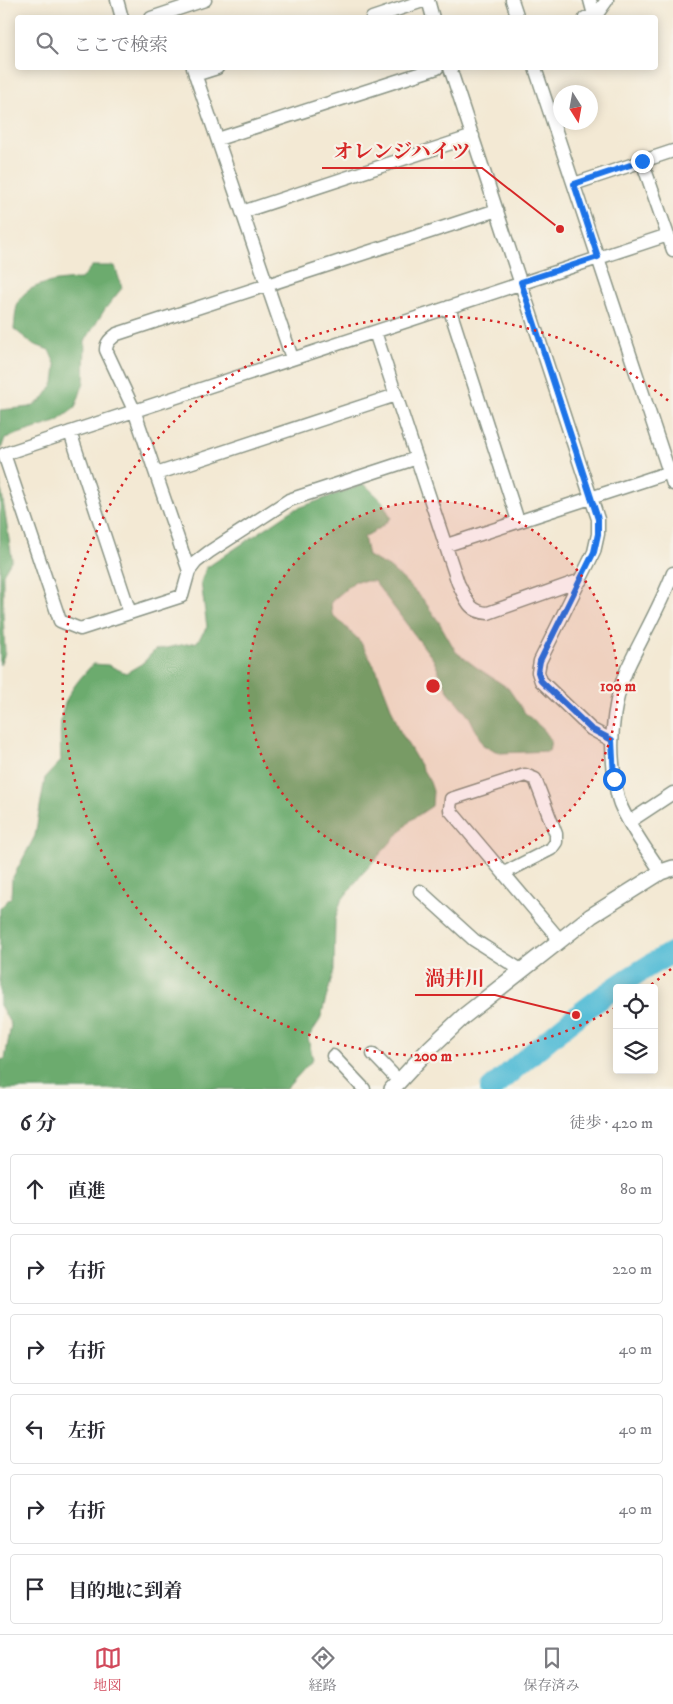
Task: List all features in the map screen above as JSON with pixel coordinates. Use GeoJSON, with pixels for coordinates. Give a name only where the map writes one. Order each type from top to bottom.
{"type":"FeatureCollection","features":[{"type":"Feature","properties":{"kind":"street"},"geometry":{"type":"LineString","coordinates":[[116,0],[121,15]]}},
{"type":"Feature","properties":{"kind":"street"},"geometry":{"type":"LineString","coordinates":[[174,14],[205,0]]}},
{"type":"Feature","properties":{"kind":"street"},"geometry":{"type":"LineString","coordinates":[[381,15],[427,0],[432,15]]}},
{"type":"Feature","properties":{"kind":"street"},"geometry":{"type":"LineString","coordinates":[[512,0],[517,15]]}},
{"type":"Feature","properties":{"kind":"street"},"geometry":{"type":"LineString","coordinates":[[590,0],[590,15]]}},
{"type":"Feature","properties":{"kind":"street"},"geometry":{"type":"LineString","coordinates":[[594,15],[597,14],[607,0]]}},
{"type":"Feature","properties":{"kind":"street"},"geometry":{"type":"LineString","coordinates":[[218,139],[431,70]]}},
{"type":"Feature","properties":{"kind":"street"},"geometry":{"type":"LineString","coordinates":[[451,70],[598,519],[598,534],[594,552],[540,661],[538,672],[541,681],[591,729],[612,740]]}},
{"type":"Feature","properties":{"kind":"street"},"geometry":{"type":"LineString","coordinates":[[447,544],[592,496],[672,476],[536,70]]}},
{"type":"Feature","properties":{"kind":"street"},"geometry":{"type":"LineString","coordinates":[[194,71],[292,358]]}},
{"type":"Feature","properties":{"kind":"street"},"geometry":{"type":"LineString","coordinates":[[242,212],[473,136]]}},
{"type":"Feature","properties":{"kind":"street"},"geometry":{"type":"LineString","coordinates":[[574,184],[673,151]]}},
{"type":"Feature","properties":{"kind":"street"},"geometry":{"type":"LineString","coordinates":[[642,161],[673,250]]}},
{"type":"Feature","properties":{"kind":"street"},"geometry":{"type":"LineString","coordinates":[[189,571],[134,410],[106,350],[106,345],[110,339],[117,334],[497,210]]}},
{"type":"Feature","properties":{"kind":"street"},"geometry":{"type":"LineString","coordinates":[[417,458],[289,500],[208,552],[196,562],[189,571],[182,596],[80,629],[60,621],[4,454],[668,235]]}},
{"type":"Feature","properties":{"kind":"street"},"geometry":{"type":"LineString","coordinates":[[449,307],[518,521]]}},
{"type":"Feature","properties":{"kind":"street"},"geometry":{"type":"LineString","coordinates":[[375,332],[447,544],[458,583],[471,608],[479,612],[488,613],[581,580]]}},
{"type":"Feature","properties":{"kind":"street"},"geometry":{"type":"LineString","coordinates":[[156,474],[396,395]]}},
{"type":"Feature","properties":{"kind":"street"},"geometry":{"type":"LineString","coordinates":[[70,432],[130,613]]}},
{"type":"Feature","properties":{"kind":"street"},"geometry":{"type":"LineString","coordinates":[[373,1054],[395,1085],[464,1016],[521,970],[590,916],[667,870],[628,822],[619,803],[614,779],[612,740],[614,718],[626,671],[673,574]]}},
{"type":"Feature","properties":{"kind":"street"},"geometry":{"type":"LineString","coordinates":[[504,873],[551,849],[556,842],[556,834],[535,779],[525,775],[451,799],[450,810],[560,940]]}},
{"type":"Feature","properties":{"kind":"street"},"geometry":{"type":"LineString","coordinates":[[628,822],[673,793]]}},
{"type":"Feature","properties":{"kind":"street"},"geometry":{"type":"LineString","coordinates":[[420,890],[474,940],[521,970]]}},
{"type":"Feature","properties":{"kind":"street"},"geometry":{"type":"LineString","coordinates":[[332,1056],[364,1089]]}},
{"type":"Feature","properties":{"kind":"green space"},"geometry":{"type":"Polygon","coordinates":[[[92,266],[115,266],[122,288],[105,309],[85,341],[84,382],[75,408],[56,422],[5,438],[0,452],[0,410],[30,407],[42,400],[54,383],[56,366],[49,350],[33,344],[14,329],[17,306],[21,298],[35,287],[63,280],[81,279],[92,266]]]}},
{"type":"Feature","properties":{"kind":"green space"},"geometry":{"type":"Polygon","coordinates":[[[0,481],[12,559],[3,574],[5,653],[0,665],[0,481]]]}},
{"type":"Feature","properties":{"kind":"green space"},"geometry":{"type":"Polygon","coordinates":[[[364,484],[382,501],[391,518],[380,528],[364,537],[368,556],[389,567],[422,598],[439,622],[456,652],[508,688],[525,713],[544,730],[551,740],[549,751],[500,753],[483,745],[470,718],[448,691],[433,659],[374,581],[355,581],[331,602],[332,614],[360,641],[377,671],[400,731],[430,782],[433,791],[432,806],[411,820],[362,874],[341,901],[335,920],[334,970],[320,1020],[308,1038],[313,1059],[286,1089],[0,1089],[0,1060],[5,1059],[11,1025],[0,1005],[0,908],[11,897],[12,879],[35,836],[45,778],[61,761],[61,719],[67,698],[73,688],[93,664],[108,665],[126,673],[143,663],[155,650],[197,642],[207,627],[201,582],[206,568],[293,510],[364,484]]]}},
{"type":"Feature","properties":{"kind":"waterway"},"geometry":{"type":"LineString","coordinates":[[491,1089],[600,998],[673,952]]}},
{"type":"Feature","properties":{"kind":"place","name":"オレンジハイツ"},"geometry":{"type":"Point","coordinates":[560,229]}},
{"type":"Feature","properties":{"kind":"place","name":"渦井川"},"geometry":{"type":"Point","coordinates":[576,1015]}},
{"type":"Feature","properties":{"kind":"route"},"geometry":{"type":"LineString","coordinates":[[614,779],[612,740],[591,729],[541,681],[538,672],[540,661],[594,552],[598,534],[598,519],[521,282],[598,257],[574,184],[642,161]]}}]}
